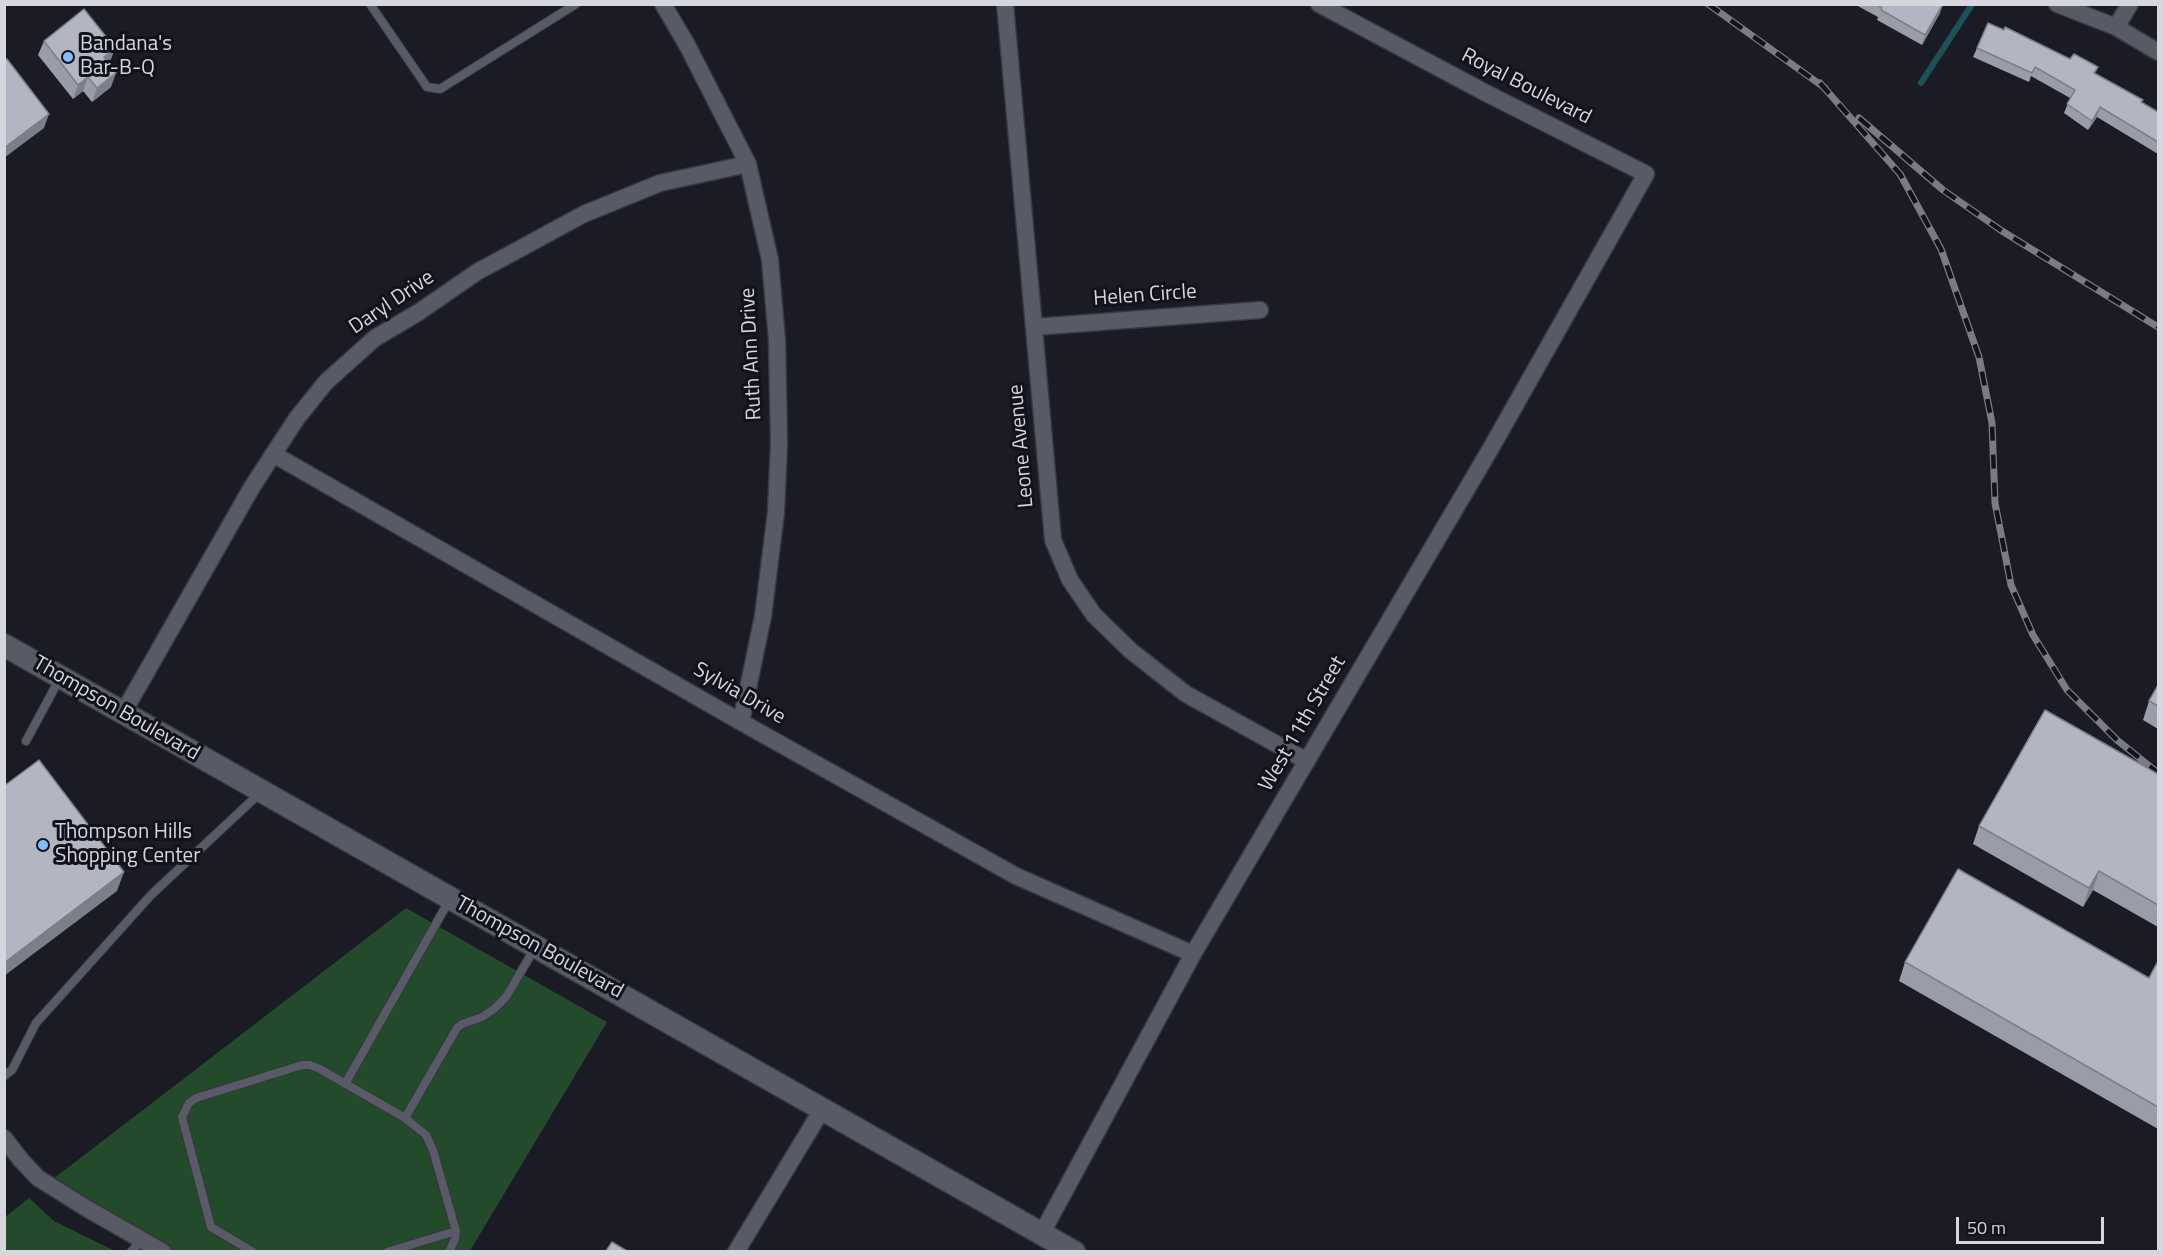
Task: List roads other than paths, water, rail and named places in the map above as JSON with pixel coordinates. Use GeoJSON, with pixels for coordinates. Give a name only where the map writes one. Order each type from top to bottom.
{"type":"FeatureCollection","features":[{"type":"Feature","properties":{"kind":"main road","name":"Thompson Boulevard"},"geometry":{"type":"LineString","coordinates":[[4,645],[1074,1251]]}},
{"type":"Feature","properties":{"kind":"street","name":"Ruth Ann Drive"},"geometry":{"type":"LineString","coordinates":[[663,4],[687,45],[748,164],[770,260],[777,340],[779,442],[776,512],[763,616],[741,722]]}},
{"type":"Feature","properties":{"kind":"street","name":"Leone Avenue"},"geometry":{"type":"LineString","coordinates":[[1005,4],[1053,540],[1070,580],[1094,615],[1131,651],[1186,694],[1307,761]]}},
{"type":"Feature","properties":{"kind":"street","name":"Royal Boulevard"},"geometry":{"type":"LineString","coordinates":[[1319,4],[1485,93],[1646,174],[1608,240]]}},
{"type":"Feature","properties":{"kind":"street"},"geometry":{"type":"LineString","coordinates":[[2057,4],[2116,27],[2158,52]]}},
{"type":"Feature","properties":{"kind":"street"},"geometry":{"type":"LineString","coordinates":[[2116,27],[2130,4]]}},
{"type":"Feature","properties":{"kind":"street","name":"Daryl Drive"},"geometry":{"type":"LineString","coordinates":[[123,713],[252,486],[297,418],[326,382],[375,338],[419,312],[477,272],[584,214],[660,183],[748,164]]}},
{"type":"Feature","properties":{"kind":"street","name":"West 11th Street"},"geometry":{"type":"LineString","coordinates":[[1042,1233],[1193,954],[1491,448],[1608,240]]}},
{"type":"Feature","properties":{"kind":"street","name":"Helen Circle"},"geometry":{"type":"LineString","coordinates":[[1034,327],[1260,310]]}},
{"type":"Feature","properties":{"kind":"street","name":"Sylvia Drive"},"geometry":{"type":"LineString","coordinates":[[273,454],[741,722],[1016,876],[1193,954]]}},
{"type":"Feature","properties":{"kind":"street"},"geometry":{"type":"LineString","coordinates":[[736,1251],[823,1107]]}},
{"type":"Feature","properties":{"kind":"street"},"geometry":{"type":"LineString","coordinates":[[4,1138],[38,1178],[86,1208],[136,1246],[163,1251]]}},
{"type":"Feature","properties":{"kind":"lane"},"geometry":{"type":"LineString","coordinates":[[369,4],[427,87],[440,89],[576,4]]}},
{"type":"Feature","properties":{"kind":"lane"},"geometry":{"type":"LineString","coordinates":[[26,741],[60,677]]}},
{"type":"Feature","properties":{"kind":"lane"},"geometry":{"type":"LineString","coordinates":[[4,1076],[12,1070],[36,1023],[143,904],[261,792]]}},
{"type":"Feature","properties":{"kind":"lane"},"geometry":{"type":"LineString","coordinates":[[345,1084],[450,898]]}},
{"type":"Feature","properties":{"kind":"lane"},"geometry":{"type":"LineString","coordinates":[[405,1118],[457,1028],[482,1017],[506,998],[536,946]]}},
{"type":"Feature","properties":{"kind":"lane"},"geometry":{"type":"LineString","coordinates":[[253,1251],[243,1249],[211,1227],[182,1118],[184,1110],[196,1098],[302,1065],[320,1069],[405,1118],[421,1130],[429,1140],[456,1232],[449,1251]]}},
{"type":"Feature","properties":{"kind":"lane"},"geometry":{"type":"LineString","coordinates":[[387,1251],[456,1232]]}},
{"type":"Feature","properties":{"kind":"waterway"},"geometry":{"type":"LineString","coordinates":[[1921,83],[1971,6]]}},
{"type":"Feature","properties":{"kind":"railway"},"geometry":{"type":"LineString","coordinates":[[1708,4],[1825,88]]}},
{"type":"Feature","properties":{"kind":"railway"},"geometry":{"type":"LineString","coordinates":[[1820,83],[1900,174],[1941,249],[1979,357],[1992,423],[1995,503],[2011,585],[2033,635],[2067,690],[2117,740],[2158,773]]}},
{"type":"Feature","properties":{"kind":"railway"},"geometry":{"type":"LineString","coordinates":[[1859,118],[1943,190],[2002,231],[2158,327]]}},
{"type":"Feature","properties":{"kind":"place","name":"Bandana's Bar-B-Q"},"geometry":{"type":"Point","coordinates":[68,57]}},
{"type":"Feature","properties":{"kind":"place","name":"Thompson Hills Shopping Center"},"geometry":{"type":"Point","coordinates":[43,845]}}]}
